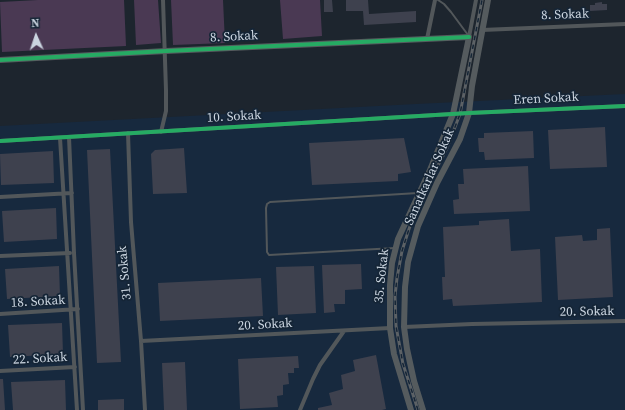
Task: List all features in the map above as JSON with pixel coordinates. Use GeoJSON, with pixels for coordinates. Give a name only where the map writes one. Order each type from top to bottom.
{"type":"FeatureCollection","features":[{"type":"Feature","properties":{"kind":"street"},"geometry":{"type":"LineString","coordinates":[[161,132],[166,111],[166,51],[163,0]]}},
{"type":"Feature","properties":{"kind":"street"},"geometry":{"type":"LineString","coordinates":[[426,39],[434,0]]}},
{"type":"Feature","properties":{"kind":"street","name":"35. Sokak"},"geometry":{"type":"LineString","coordinates":[[411,410],[394,354],[390,328],[390,285],[392,263],[398,239],[430,170],[453,114],[476,0]]}},
{"type":"Feature","properties":{"kind":"street","name":"Sanatkarlar Sokak"},"geometry":{"type":"LineString","coordinates":[[423,410],[414,381],[404,327],[405,287],[408,262],[418,226],[460,139],[469,113],[472,86],[488,0]]}},
{"type":"Feature","properties":{"kind":"street","name":"8. Sokak"},"geometry":{"type":"LineString","coordinates":[[482,30],[625,24]]}},
{"type":"Feature","properties":{"kind":"street","name":"8. Sokak"},"geometry":{"type":"LineString","coordinates":[[0,60],[469,37]]}},
{"type":"Feature","properties":{"kind":"street","name":"Eren Sokak"},"geometry":{"type":"LineString","coordinates":[[469,113],[625,106]]}},
{"type":"Feature","properties":{"kind":"street","name":"10. Sokak"},"geometry":{"type":"LineString","coordinates":[[0,141],[469,113]]}},
{"type":"Feature","properties":{"kind":"street","name":"31. Sokak"},"geometry":{"type":"LineString","coordinates":[[128,134],[131,222],[145,410]]}},
{"type":"Feature","properties":{"kind":"street"},"geometry":{"type":"LineString","coordinates":[[69,137],[83,410]]}},
{"type":"Feature","properties":{"kind":"street"},"geometry":{"type":"LineString","coordinates":[[60,138],[76,410]]}},
{"type":"Feature","properties":{"kind":"street"},"geometry":{"type":"LineString","coordinates":[[0,197],[72,192]]}},
{"type":"Feature","properties":{"kind":"street"},"geometry":{"type":"LineString","coordinates":[[0,256],[74,253]]}},
{"type":"Feature","properties":{"kind":"street","name":"18. Sokak"},"geometry":{"type":"LineString","coordinates":[[0,314],[78,309]]}},
{"type":"Feature","properties":{"kind":"street","name":"20. Sokak"},"geometry":{"type":"LineString","coordinates":[[404,327],[625,321]]}},
{"type":"Feature","properties":{"kind":"street","name":"20. Sokak"},"geometry":{"type":"LineString","coordinates":[[141,342],[390,328]]}},
{"type":"Feature","properties":{"kind":"street"},"geometry":{"type":"LineString","coordinates":[[300,410],[320,365],[344,331]]}},
{"type":"Feature","properties":{"kind":"street","name":"22. Sokak"},"geometry":{"type":"LineString","coordinates":[[0,372],[80,367]]}},
{"type":"Feature","properties":{"kind":"lane"},"geometry":{"type":"LineString","coordinates":[[438,0],[452,12],[469,37]]}},
{"type":"Feature","properties":{"kind":"lane"},"geometry":{"type":"LineString","coordinates":[[396,248],[269,254],[267,252],[267,204],[270,202],[419,193]]}},
{"type":"Feature","properties":{"kind":"shaded area"},"geometry":{"type":"Polygon","coordinates":[[[38,0],[124,0],[126,46],[2,52],[0,2],[38,0]]]}},
{"type":"Feature","properties":{"kind":"shaded area"},"geometry":{"type":"Polygon","coordinates":[[[134,0],[158,0],[161,43],[136,45],[134,0]]]}},
{"type":"Feature","properties":{"kind":"shaded area"},"geometry":{"type":"Polygon","coordinates":[[[171,0],[223,0],[225,43],[173,45],[171,0]]]}},
{"type":"Feature","properties":{"kind":"shaded area"},"geometry":{"type":"Polygon","coordinates":[[[280,0],[320,0],[322,36],[283,39],[280,0]]]}},
{"type":"Feature","properties":{"kind":"shaded area"},"geometry":{"type":"Polygon","coordinates":[[[625,94],[625,410],[0,410],[0,126],[625,94]]]}},
{"type":"Feature","properties":{"kind":"building"},"geometry":{"type":"Polygon","coordinates":[[[324,0],[332,0],[333,12],[324,12],[324,0]]]}},
{"type":"Feature","properties":{"kind":"building"},"geometry":{"type":"Polygon","coordinates":[[[346,0],[368,0],[369,14],[416,11],[416,22],[364,25],[363,11],[346,11],[346,0]]]}},
{"type":"Feature","properties":{"kind":"building"},"geometry":{"type":"Polygon","coordinates":[[[602,2],[602,4],[607,4],[607,10],[590,11],[590,5],[595,5],[595,3],[602,2]]]}},
{"type":"Feature","properties":{"kind":"building"},"geometry":{"type":"Polygon","coordinates":[[[605,127],[607,167],[550,169],[548,130],[605,127]]]}},
{"type":"Feature","properties":{"kind":"building"},"geometry":{"type":"Polygon","coordinates":[[[533,131],[534,158],[485,160],[484,152],[479,152],[478,138],[484,138],[484,133],[533,131]]]}},
{"type":"Feature","properties":{"kind":"building"},"geometry":{"type":"Polygon","coordinates":[[[404,138],[411,172],[398,174],[398,181],[312,185],[309,143],[404,138]]]}},
{"type":"Feature","properties":{"kind":"building"},"geometry":{"type":"Polygon","coordinates":[[[184,148],[187,193],[153,194],[151,154],[155,150],[184,148]]]}},
{"type":"Feature","properties":{"kind":"building"},"geometry":{"type":"Polygon","coordinates":[[[110,149],[121,362],[97,363],[87,150],[110,149]]]}},
{"type":"Feature","properties":{"kind":"building"},"geometry":{"type":"Polygon","coordinates":[[[53,151],[54,183],[1,185],[0,154],[53,151]]]}},
{"type":"Feature","properties":{"kind":"building"},"geometry":{"type":"Polygon","coordinates":[[[528,166],[530,211],[454,214],[453,200],[459,199],[458,184],[464,184],[463,169],[528,166]]]}},
{"type":"Feature","properties":{"kind":"building"},"geometry":{"type":"Polygon","coordinates":[[[56,208],[57,239],[4,242],[2,211],[56,208]]]}},
{"type":"Feature","properties":{"kind":"building"},"geometry":{"type":"Polygon","coordinates":[[[509,219],[511,251],[540,249],[542,302],[453,306],[452,299],[443,300],[442,277],[445,277],[443,227],[479,225],[479,221],[509,219]]]}},
{"type":"Feature","properties":{"kind":"building"},"geometry":{"type":"Polygon","coordinates":[[[610,228],[613,297],[558,300],[555,237],[582,235],[583,241],[597,240],[597,229],[610,228]]]}},
{"type":"Feature","properties":{"kind":"building"},"geometry":{"type":"Polygon","coordinates":[[[361,264],[362,289],[345,290],[345,304],[334,304],[335,312],[324,313],[322,265],[361,264]]]}},
{"type":"Feature","properties":{"kind":"building"},"geometry":{"type":"Polygon","coordinates":[[[59,266],[60,296],[7,299],[5,269],[59,266]]]}},
{"type":"Feature","properties":{"kind":"building"},"geometry":{"type":"Polygon","coordinates":[[[314,266],[316,313],[278,315],[276,267],[314,266]]]}},
{"type":"Feature","properties":{"kind":"building"},"geometry":{"type":"Polygon","coordinates":[[[261,278],[263,316],[160,321],[158,283],[261,278]]]}},
{"type":"Feature","properties":{"kind":"building"},"geometry":{"type":"Polygon","coordinates":[[[62,323],[63,354],[10,357],[8,325],[62,323]]]}},
{"type":"Feature","properties":{"kind":"building"},"geometry":{"type":"Polygon","coordinates":[[[376,355],[386,409],[318,410],[318,408],[332,405],[329,393],[343,389],[341,375],[355,371],[353,360],[376,355]]]}},
{"type":"Feature","properties":{"kind":"building"},"geometry":{"type":"Polygon","coordinates":[[[298,356],[299,368],[294,368],[294,373],[288,373],[289,384],[283,385],[283,395],[277,396],[278,407],[240,409],[238,359],[298,356]]]}},
{"type":"Feature","properties":{"kind":"building"},"geometry":{"type":"Polygon","coordinates":[[[185,362],[187,410],[164,410],[162,363],[185,362]]]}},
{"type":"Feature","properties":{"kind":"building"},"geometry":{"type":"Polygon","coordinates":[[[0,379],[3,379],[5,410],[0,410],[0,379]]]}},
{"type":"Feature","properties":{"kind":"building"},"geometry":{"type":"Polygon","coordinates":[[[65,380],[66,410],[13,410],[11,382],[65,380]]]}},
{"type":"Feature","properties":{"kind":"building"},"geometry":{"type":"Polygon","coordinates":[[[124,399],[124,410],[98,410],[98,400],[124,399]]]}},
{"type":"Feature","properties":{"kind":"railway"},"geometry":{"type":"LineString","coordinates":[[418,410],[403,364],[396,326],[395,296],[397,278],[402,251],[417,206],[447,148],[460,114],[482,0]]}},
{"type":"Feature","properties":{"kind":"cycle path"},"geometry":{"type":"LineString","coordinates":[[0,60],[469,37]]}},
{"type":"Feature","properties":{"kind":"cycle path"},"geometry":{"type":"LineString","coordinates":[[0,141],[469,113],[625,106]]}}]}
